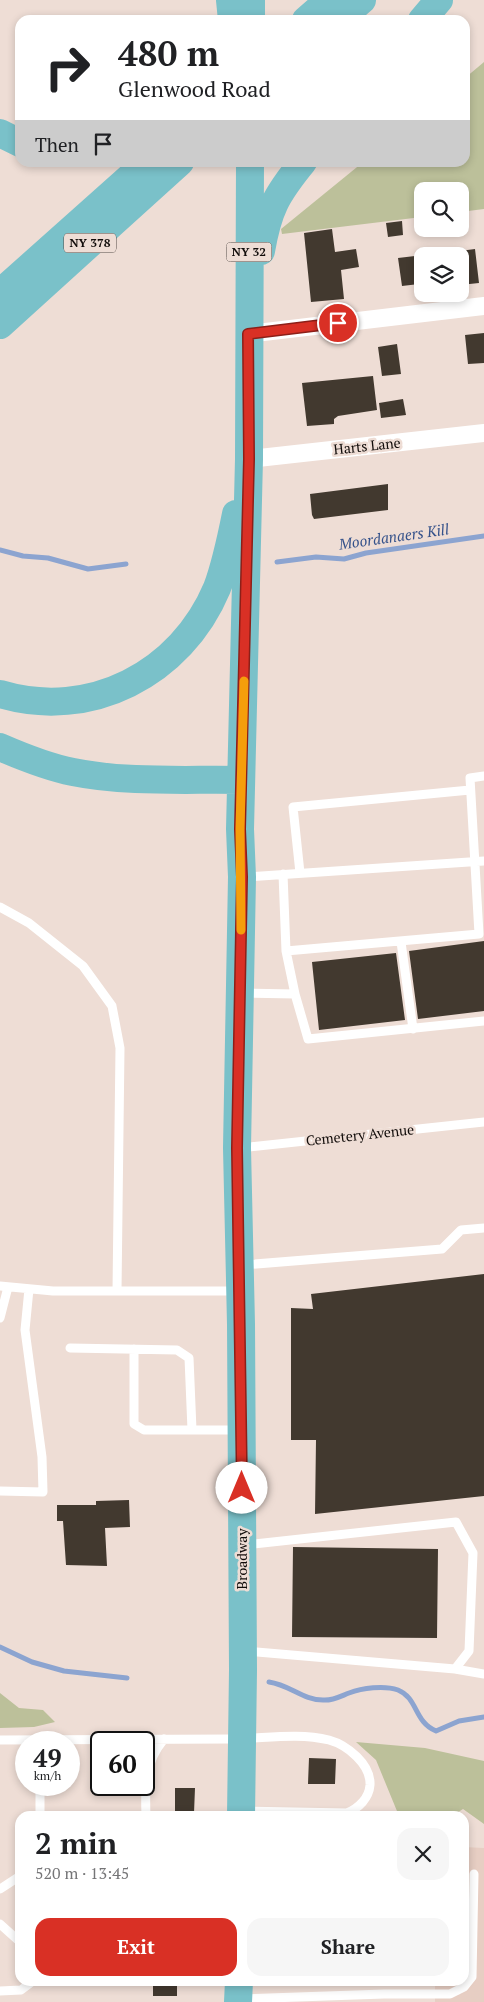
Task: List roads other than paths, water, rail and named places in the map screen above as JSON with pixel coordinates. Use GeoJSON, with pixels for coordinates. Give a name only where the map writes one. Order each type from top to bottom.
{"type":"FeatureCollection","features":[{"type":"Feature","properties":{"kind":"main road"},"geometry":{"type":"LineString","coordinates":[[230,0],[232,15]]}},
{"type":"Feature","properties":{"kind":"main road"},"geometry":{"type":"LineString","coordinates":[[251,0],[251,15]]}},
{"type":"Feature","properties":{"kind":"main road"},"geometry":{"type":"LineString","coordinates":[[312,15],[329,0]]}},
{"type":"Feature","properties":{"kind":"main road"},"geometry":{"type":"LineString","coordinates":[[346,15],[362,0]]}},
{"type":"Feature","properties":{"kind":"main road"},"geometry":{"type":"LineString","coordinates":[[426,15],[439,0]]}},
{"type":"Feature","properties":{"kind":"main road"},"geometry":{"type":"LineString","coordinates":[[0,133],[15,140]]}},
{"type":"Feature","properties":{"kind":"main road","name":"NY 378"},"geometry":{"type":"LineString","coordinates":[[0,293],[140,167]]}},
{"type":"Feature","properties":{"kind":"main road","name":"NY 378"},"geometry":{"type":"LineString","coordinates":[[0,325],[174,167]]}},
{"type":"Feature","properties":{"kind":"main road","name":"Broadway"},"geometry":{"type":"LineString","coordinates":[[241,1811],[243,1651],[242,1430],[237,1148],[242,877],[241,780],[249,459],[249,167]]}},
{"type":"Feature","properties":{"kind":"main road"},"geometry":{"type":"LineString","coordinates":[[248,334],[264,230],[270,208],[282,188],[299,167]]}},
{"type":"Feature","properties":{"kind":"main road"},"geometry":{"type":"LineString","coordinates":[[0,330],[34,294]]}},
{"type":"Feature","properties":{"kind":"main road"},"geometry":{"type":"LineString","coordinates":[[0,694],[42,702],[68,702],[93,698],[115,691],[136,681],[175,652],[192,633],[217,588],[225,564],[249,459]]}},
{"type":"Feature","properties":{"kind":"main road"},"geometry":{"type":"LineString","coordinates":[[0,747],[71,772],[100,776],[241,780]]}},
{"type":"Feature","properties":{"kind":"street"},"geometry":{"type":"LineString","coordinates":[[248,334],[484,306]]}},
{"type":"Feature","properties":{"kind":"street","name":"Harts Lane"},"geometry":{"type":"LineString","coordinates":[[249,459],[484,433]]}},
{"type":"Feature","properties":{"kind":"lane"},"geometry":{"type":"LineString","coordinates":[[286,951],[479,934],[479,861],[470,778],[484,776]]}},
{"type":"Feature","properties":{"kind":"lane"},"geometry":{"type":"LineString","coordinates":[[300,873],[293,807],[470,790]]}},
{"type":"Feature","properties":{"kind":"lane"},"geometry":{"type":"LineString","coordinates":[[242,877],[479,861]]}},
{"type":"Feature","properties":{"kind":"lane"},"geometry":{"type":"LineString","coordinates":[[282,874],[286,951],[295,994],[308,1039],[484,1021]]}},
{"type":"Feature","properties":{"kind":"lane"},"geometry":{"type":"LineString","coordinates":[[0,907],[29,923],[83,966],[112,1006],[120,1048],[117,1291]]}},
{"type":"Feature","properties":{"kind":"lane"},"geometry":{"type":"LineString","coordinates":[[401,942],[413,1029]]}},
{"type":"Feature","properties":{"kind":"lane"},"geometry":{"type":"LineString","coordinates":[[240,993],[295,994]]}},
{"type":"Feature","properties":{"kind":"lane","name":"Cemetery Avenue"},"geometry":{"type":"LineString","coordinates":[[237,1148],[484,1122]]}},
{"type":"Feature","properties":{"kind":"lane"},"geometry":{"type":"LineString","coordinates":[[0,1318],[4,1287],[117,1291],[240,1278],[442,1248],[461,1230],[484,1228]]}},
{"type":"Feature","properties":{"kind":"lane"},"geometry":{"type":"LineString","coordinates":[[0,1490],[43,1492],[42,1457],[25,1330],[29,1289]]}},
{"type":"Feature","properties":{"kind":"lane"},"geometry":{"type":"LineString","coordinates":[[70,1348],[177,1350],[189,1358],[192,1430]]}},
{"type":"Feature","properties":{"kind":"lane"},"geometry":{"type":"LineString","coordinates":[[134,1349],[134,1424],[144,1430],[242,1430]]}},
{"type":"Feature","properties":{"kind":"lane"},"geometry":{"type":"LineString","coordinates":[[242,1545],[456,1522],[473,1553],[469,1652],[454,1669]]}},
{"type":"Feature","properties":{"kind":"lane"},"geometry":{"type":"LineString","coordinates":[[243,1651],[454,1669],[484,1674]]}},
{"type":"Feature","properties":{"kind":"lane"},"geometry":{"type":"LineString","coordinates":[[80,1740],[242,1739],[298,1736],[329,1740],[346,1749],[362,1764],[368,1773],[370,1783],[367,1795],[360,1804],[348,1811]]}},
{"type":"Feature","properties":{"kind":"lane"},"geometry":{"type":"LineString","coordinates":[[146,1811],[146,1775],[152,1756],[164,1739]]}},
{"type":"Feature","properties":{"kind":"lane"},"geometry":{"type":"LineString","coordinates":[[0,1740],[15,1740]]}},
{"type":"Feature","properties":{"kind":"lane"},"geometry":{"type":"LineString","coordinates":[[40,1796],[40,1811]]}},
{"type":"Feature","properties":{"kind":"lane"},"geometry":{"type":"LineString","coordinates":[[281,1811],[306,1811]]}},
{"type":"Feature","properties":{"kind":"lane"},"geometry":{"type":"LineString","coordinates":[[469,1981],[472,1977],[474,1874]]}},
{"type":"Feature","properties":{"kind":"lane"},"geometry":{"type":"LineString","coordinates":[[0,1889],[15,1879]]}},
{"type":"Feature","properties":{"kind":"lane"},"geometry":{"type":"LineString","coordinates":[[0,1924],[15,1938]]}},
{"type":"Feature","properties":{"kind":"lane"},"geometry":{"type":"LineString","coordinates":[[0,1991],[21,1990],[26,1986]]}},
{"type":"Feature","properties":{"kind":"lane"},"geometry":{"type":"LineString","coordinates":[[238,1994],[450,1994],[465,1986]]}},
{"type":"Feature","properties":{"kind":"waterway","name":"Moordanaers Kill"},"geometry":{"type":"LineString","coordinates":[[277,562],[316,557],[344,559],[366,553],[484,536]]}},
{"type":"Feature","properties":{"kind":"waterway","name":"Moordanaers Kill"},"geometry":{"type":"LineString","coordinates":[[0,550],[23,556],[48,558],[88,569],[126,564]]}},
{"type":"Feature","properties":{"kind":"waterway"},"geometry":{"type":"LineString","coordinates":[[0,1647],[32,1662],[64,1671],[127,1678]]}},
{"type":"Feature","properties":{"kind":"waterway"},"geometry":{"type":"LineString","coordinates":[[269,1682],[309,1698],[323,1700],[333,1699],[354,1691],[380,1687],[392,1688],[404,1694],[413,1704],[424,1722],[436,1731],[459,1721],[484,1717]]}}]}
